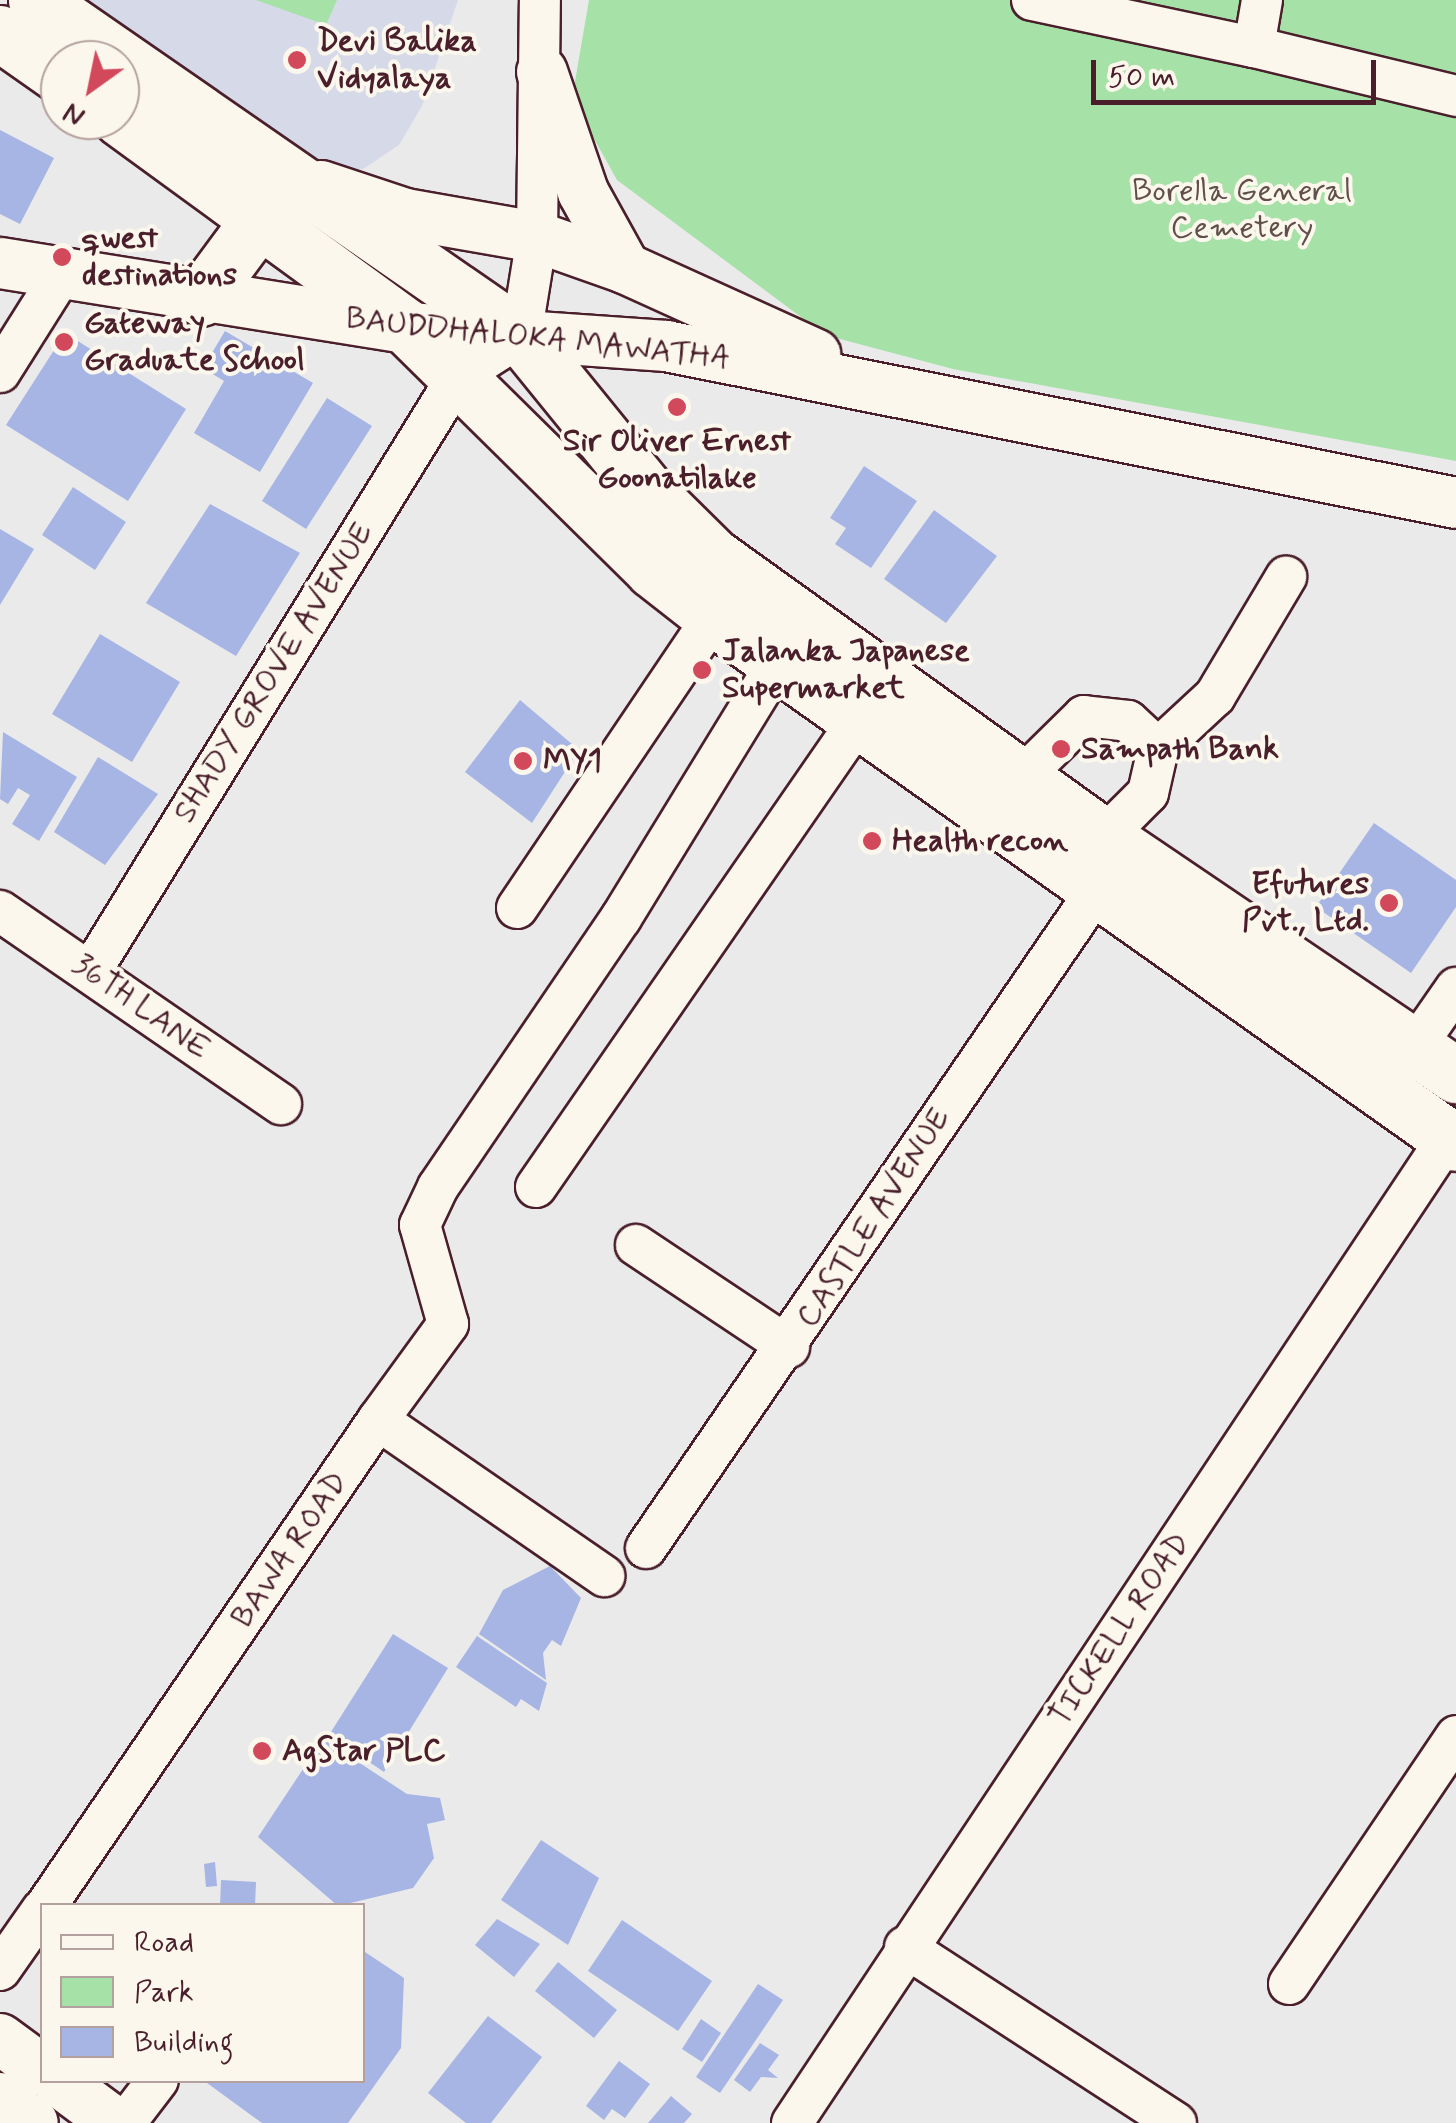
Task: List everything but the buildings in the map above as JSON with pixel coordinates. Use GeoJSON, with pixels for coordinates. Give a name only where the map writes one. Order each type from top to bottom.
{"type":"FeatureCollection","features":[{"type":"Feature","properties":{"kind":"highway"},"geometry":{"type":"LineString","coordinates":[[36,0],[521,336],[647,491],[713,556],[1022,778],[1101,862],[1452,1140]]}},
{"type":"Feature","properties":{"kind":"highway"},"geometry":{"type":"LineString","coordinates":[[0,33],[40,61]]}},
{"type":"Feature","properties":{"kind":"highway"},"geometry":{"type":"LineString","coordinates":[[140,133],[408,328],[653,570],[712,617],[858,720],[1436,1061]]}},
{"type":"Feature","properties":{"kind":"highway"},"geometry":{"type":"LineString","coordinates":[[201,298],[258,220]]}},
{"type":"Feature","properties":{"kind":"main road"},"geometry":{"type":"LineString","coordinates":[[542,72],[582,192],[625,268]]}},
{"type":"Feature","properties":{"kind":"main road","name":"BAUDDHALOKA MAWATHA"},"geometry":{"type":"LineString","coordinates":[[287,172],[405,214],[538,237],[625,268],[898,391]]}},
{"type":"Feature","properties":{"kind":"main road","name":"BAUDDHALOKA MAWATHA"},"geometry":{"type":"LineString","coordinates":[[0,264],[408,328],[666,346],[1456,504]]}},
{"type":"Feature","properties":{"kind":"main road"},"geometry":{"type":"LineString","coordinates":[[0,2038],[17,2104]]}},
{"type":"Feature","properties":{"kind":"main road"},"geometry":{"type":"LineString","coordinates":[[61,2083],[115,2123]]}},
{"type":"Feature","properties":{"kind":"street"},"geometry":{"type":"LineString","coordinates":[[458,376],[521,336],[538,237],[540,0]]}},
{"type":"Feature","properties":{"kind":"street"},"geometry":{"type":"LineString","coordinates":[[1032,0],[1254,47],[1456,96]]}},
{"type":"Feature","properties":{"kind":"street"},"geometry":{"type":"LineString","coordinates":[[1254,47],[1262,0]]}},
{"type":"Feature","properties":{"kind":"street"},"geometry":{"type":"LineString","coordinates":[[0,372],[61,275]]}},
{"type":"Feature","properties":{"kind":"street","name":"SHADY GROVE AVENUE"},"geometry":{"type":"LineString","coordinates":[[91,971],[458,376]]}},
{"type":"Feature","properties":{"kind":"street"},"geometry":{"type":"LineString","coordinates":[[1022,778],[1084,716],[1128,720],[1158,749],[1215,696],[1286,577]]}},
{"type":"Feature","properties":{"kind":"street"},"geometry":{"type":"LineString","coordinates":[[517,908],[712,617]]}},
{"type":"Feature","properties":{"kind":"street","name":"BAWA ROAD"},"geometry":{"type":"LineString","coordinates":[[47,1903],[448,1324],[420,1225],[438,1187],[622,918],[777,663]]}},
{"type":"Feature","properties":{"kind":"street"},"geometry":{"type":"LineString","coordinates":[[536,1188],[858,720]]}},
{"type":"Feature","properties":{"kind":"street","name":"CASTLE AVENUE"},"geometry":{"type":"LineString","coordinates":[[646,1548],[789,1347],[1148,793],[1158,749]]}},
{"type":"Feature","properties":{"kind":"street","name":"36TH LANE"},"geometry":{"type":"LineString","coordinates":[[0,912],[281,1104]]}},
{"type":"Feature","properties":{"kind":"street"},"geometry":{"type":"LineString","coordinates":[[1436,1061],[1456,988]]}},
{"type":"Feature","properties":{"kind":"street","name":"TICKELL ROAD"},"geometry":{"type":"LineString","coordinates":[[802,2120],[905,1947],[1452,1140]]}},
{"type":"Feature","properties":{"kind":"street"},"geometry":{"type":"LineString","coordinates":[[636,1245],[789,1347]]}},
{"type":"Feature","properties":{"kind":"street"},"geometry":{"type":"LineString","coordinates":[[378,1420],[604,1576]]}},
{"type":"Feature","properties":{"kind":"street"},"geometry":{"type":"LineString","coordinates":[[1290,1984],[1456,1736]]}},
{"type":"Feature","properties":{"kind":"street","name":"BAWA ROAD"},"geometry":{"type":"LineString","coordinates":[[0,1970],[40,1914]]}},
{"type":"Feature","properties":{"kind":"street"},"geometry":{"type":"LineString","coordinates":[[905,1947],[1176,2123]]}},
{"type":"Feature","properties":{"kind":"street"},"geometry":{"type":"LineString","coordinates":[[126,2123],[156,2083]]}},
{"type":"Feature","properties":{"kind":"shaded area","name":"Devi Balika Vidyalaya"},"geometry":{"type":"Polygon","coordinates":[[[68,0],[458,0],[422,106],[399,145],[363,169],[319,172],[140,49],[140,40],[126,40],[68,0]]]}},
{"type":"Feature","properties":{"kind":"green space"},"geometry":{"type":"Polygon","coordinates":[[[256,0],[337,0],[326,25],[256,0]]]}},
{"type":"Feature","properties":{"kind":"green space","name":"Borella General Cemetery"},"geometry":{"type":"Polygon","coordinates":[[[589,0],[1456,0],[1456,461],[953,369],[825,335],[617,180],[572,99],[589,0]]]}},
{"type":"Feature","properties":{"kind":"place","name":"Devi Balika Vidyalaya"},"geometry":{"type":"Point","coordinates":[297,60]}},
{"type":"Feature","properties":{"kind":"place","name":"qwest destinations"},"geometry":{"type":"Point","coordinates":[62,257]}},
{"type":"Feature","properties":{"kind":"place","name":"Gateway Graduate School"},"geometry":{"type":"Point","coordinates":[64,342]}},
{"type":"Feature","properties":{"kind":"place","name":"Sir Oliver Ernest Goonatilake"},"geometry":{"type":"Point","coordinates":[677,407]}},
{"type":"Feature","properties":{"kind":"place","name":"Jalanka Japanese Supermarket"},"geometry":{"type":"Point","coordinates":[702,670]}},
{"type":"Feature","properties":{"kind":"place","name":"Sampath Bank"},"geometry":{"type":"Point","coordinates":[1061,749]}},
{"type":"Feature","properties":{"kind":"place","name":"MY1"},"geometry":{"type":"Point","coordinates":[523,761]}},
{"type":"Feature","properties":{"kind":"place","name":"Health recon"},"geometry":{"type":"Point","coordinates":[872,841]}},
{"type":"Feature","properties":{"kind":"place","name":"Efutures Pvt., Ltd."},"geometry":{"type":"Point","coordinates":[1389,903]}},
{"type":"Feature","properties":{"kind":"place","name":"AgStar PLC"},"geometry":{"type":"Point","coordinates":[262,1751]}}]}
